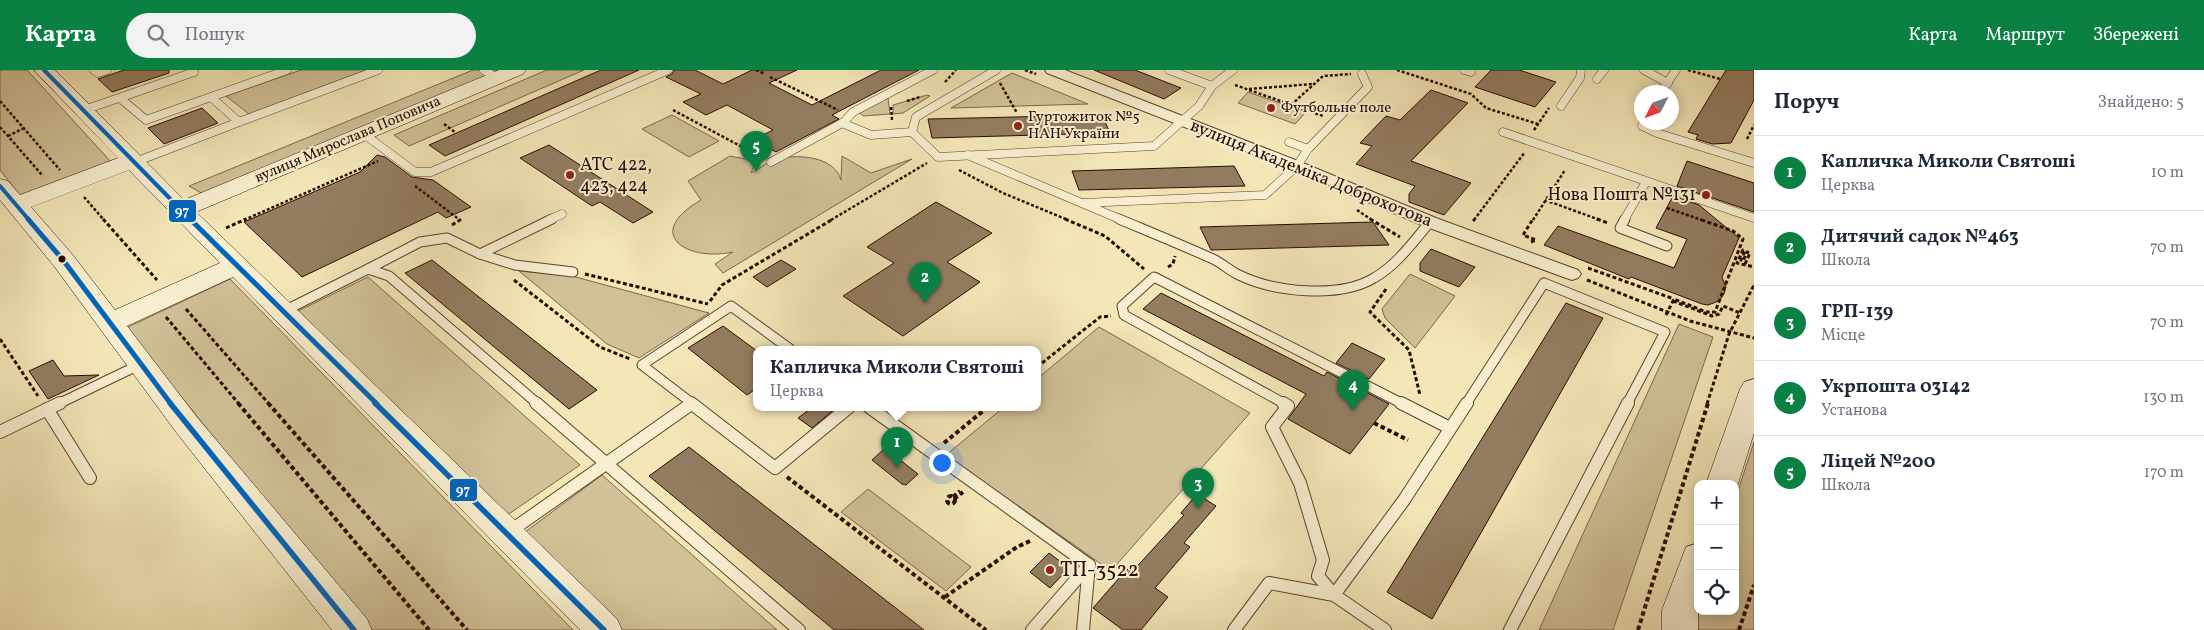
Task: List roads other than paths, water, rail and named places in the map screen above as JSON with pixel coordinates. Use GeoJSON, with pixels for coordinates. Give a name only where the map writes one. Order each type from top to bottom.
{"type":"FeatureCollection","features":[{"type":"Feature","properties":{"kind":"main road"},"geometry":{"type":"LineString","coordinates":[[44,70],[181,210],[604,630]]}},
{"type":"Feature","properties":{"kind":"main road","name":"вулиця Мирослава Поповича"},"geometry":{"type":"LineString","coordinates":[[181,210],[364,134],[499,73]]}},
{"type":"Feature","properties":{"kind":"main road"},"geometry":{"type":"LineString","coordinates":[[16,205],[134,161]]}},
{"type":"Feature","properties":{"kind":"main road"},"geometry":{"type":"LineString","coordinates":[[0,186],[63,260],[186,424],[354,630]]}},
{"type":"Feature","properties":{"kind":"main road"},"geometry":{"type":"LineString","coordinates":[[110,323],[238,265]]}},
{"type":"Feature","properties":{"kind":"main road"},"geometry":{"type":"LineString","coordinates":[[1723,480],[1754,389]]}},
{"type":"Feature","properties":{"kind":"main road"},"geometry":{"type":"LineString","coordinates":[[1680,630],[1680,610],[1694,569]]}},
{"type":"Feature","properties":{"kind":"street","name":"вулиця Академіка Доброхотова"},"geometry":{"type":"LineString","coordinates":[[1052,70],[1297,166],[1430,222],[1579,270]]}},
{"type":"Feature","properties":{"kind":"lane"},"geometry":{"type":"LineString","coordinates":[[94,70],[98,73],[107,70]]}},
{"type":"Feature","properties":{"kind":"lane"},"geometry":{"type":"LineString","coordinates":[[84,110],[194,72],[192,70]]}},
{"type":"Feature","properties":{"kind":"lane"},"geometry":{"type":"LineString","coordinates":[[120,98],[146,120],[287,70]]}},
{"type":"Feature","properties":{"kind":"lane"},"geometry":{"type":"LineString","coordinates":[[134,161],[378,70]]}},
{"type":"Feature","properties":{"kind":"lane"},"geometry":{"type":"LineString","coordinates":[[364,134],[415,172],[431,172],[668,70]]}},
{"type":"Feature","properties":{"kind":"lane"},"geometry":{"type":"LineString","coordinates":[[771,162],[842,123],[853,112],[933,70]]}},
{"type":"Feature","properties":{"kind":"lane"},"geometry":{"type":"LineString","coordinates":[[1169,70],[1212,86]]}},
{"type":"Feature","properties":{"kind":"lane"},"geometry":{"type":"LineString","coordinates":[[912,132],[938,157],[1154,146],[1200,107],[1212,86],[1232,70]]}},
{"type":"Feature","properties":{"kind":"lane"},"geometry":{"type":"LineString","coordinates":[[1561,106],[1580,78],[1581,70]]}},
{"type":"Feature","properties":{"kind":"lane"},"geometry":{"type":"LineString","coordinates":[[1597,80],[1604,70]]}},
{"type":"Feature","properties":{"kind":"lane"},"geometry":{"type":"LineString","coordinates":[[1644,70],[1668,83],[1676,70]]}},
{"type":"Feature","properties":{"kind":"lane"},"geometry":{"type":"LineString","coordinates":[[912,132],[916,117],[995,71]]}},
{"type":"Feature","properties":{"kind":"lane"},"geometry":{"type":"LineString","coordinates":[[1080,204],[1265,195],[1297,166],[1308,149],[1368,86],[1362,74]]}},
{"type":"Feature","properties":{"kind":"lane"},"geometry":{"type":"LineString","coordinates":[[211,97],[239,122]]}},
{"type":"Feature","properties":{"kind":"lane"},"geometry":{"type":"LineString","coordinates":[[842,123],[871,135],[892,135],[912,132]]}},
{"type":"Feature","properties":{"kind":"lane"},"geometry":{"type":"LineString","coordinates":[[1651,130],[1754,162]]}},
{"type":"Feature","properties":{"kind":"lane"},"geometry":{"type":"LineString","coordinates":[[1503,132],[1754,218]]}},
{"type":"Feature","properties":{"kind":"lane"},"geometry":{"type":"LineString","coordinates":[[1289,142],[1308,149]]}},
{"type":"Feature","properties":{"kind":"lane"},"geometry":{"type":"LineString","coordinates":[[968,155],[1216,260],[1238,274],[1274,288],[1331,291],[1356,287],[1375,278],[1402,256],[1430,222]]}},
{"type":"Feature","properties":{"kind":"lane"},"geometry":{"type":"LineString","coordinates":[[1646,182],[1620,228],[1667,246]]}},
{"type":"Feature","properties":{"kind":"lane"},"geometry":{"type":"LineString","coordinates":[[480,254],[562,214]]}},
{"type":"Feature","properties":{"kind":"lane"},"geometry":{"type":"LineString","coordinates":[[284,311],[420,242],[447,238],[480,254],[516,265],[573,272]]}},
{"type":"Feature","properties":{"kind":"lane"},"geometry":{"type":"LineString","coordinates":[[368,269],[389,276],[799,630]]}},
{"type":"Feature","properties":{"kind":"lane"},"geometry":{"type":"LineString","coordinates":[[1385,630],[1334,596],[1318,576],[1323,560],[1300,483],[1272,427],[1288,406],[1124,315],[1122,306],[1154,277],[1450,428]]}},
{"type":"Feature","properties":{"kind":"lane"},"geometry":{"type":"LineString","coordinates":[[1334,596],[1404,500],[1544,283],[1665,332],[1510,630]]}},
{"type":"Feature","properties":{"kind":"lane"},"geometry":{"type":"LineString","coordinates":[[786,346],[730,306],[642,365],[775,468],[844,411]]}},
{"type":"Feature","properties":{"kind":"lane"},"geometry":{"type":"LineString","coordinates":[[754,323],[765,316]]}},
{"type":"Feature","properties":{"kind":"lane"},"geometry":{"type":"LineString","coordinates":[[0,432],[141,364]]}},
{"type":"Feature","properties":{"kind":"lane"},"geometry":{"type":"LineString","coordinates":[[506,534],[691,404]]}},
{"type":"Feature","properties":{"kind":"lane"},"geometry":{"type":"LineString","coordinates":[[47,409],[90,478]]}},
{"type":"Feature","properties":{"kind":"lane"},"geometry":{"type":"LineString","coordinates":[[875,411],[1090,565]]}},
{"type":"Feature","properties":{"kind":"lane"},"geometry":{"type":"LineString","coordinates":[[1032,630],[1090,565]]}},
{"type":"Feature","properties":{"kind":"lane"},"geometry":{"type":"LineString","coordinates":[[1083,630],[1090,565]]}},
{"type":"Feature","properties":{"kind":"lane"},"geometry":{"type":"LineString","coordinates":[[1234,630],[1270,583],[1334,596]]}},
{"type":"Feature","properties":{"kind":"place","name":"Футбольне поле"},"geometry":{"type":"Point","coordinates":[1271,108]}},
{"type":"Feature","properties":{"kind":"place","name":"Гуртожиток №5 НАН України"},"geometry":{"type":"Point","coordinates":[1018,126]}},
{"type":"Feature","properties":{"kind":"place","name":"Ліцей №200"},"geometry":{"type":"Point","coordinates":[756,172]}},
{"type":"Feature","properties":{"kind":"place","name":"АТС 422, 423, 424"},"geometry":{"type":"Point","coordinates":[570,175]}},
{"type":"Feature","properties":{"kind":"place","name":"Нова Пошта №131"},"geometry":{"type":"Point","coordinates":[1706,195]}},
{"type":"Feature","properties":{"kind":"place","name":"Дитячий садок №463"},"geometry":{"type":"Point","coordinates":[925,303]}},
{"type":"Feature","properties":{"kind":"place","name":"Укрпошта 03142"},"geometry":{"type":"Point","coordinates":[1353,411]}},
{"type":"Feature","properties":{"kind":"place","name":"Капличка Миколи Святоші"},"geometry":{"type":"Point","coordinates":[897,468]}},
{"type":"Feature","properties":{"kind":"place","name":"ГРП-139"},"geometry":{"type":"Point","coordinates":[1198,509]}},
{"type":"Feature","properties":{"kind":"place","name":"ТП-3522"},"geometry":{"type":"Point","coordinates":[1050,570]}}]}
